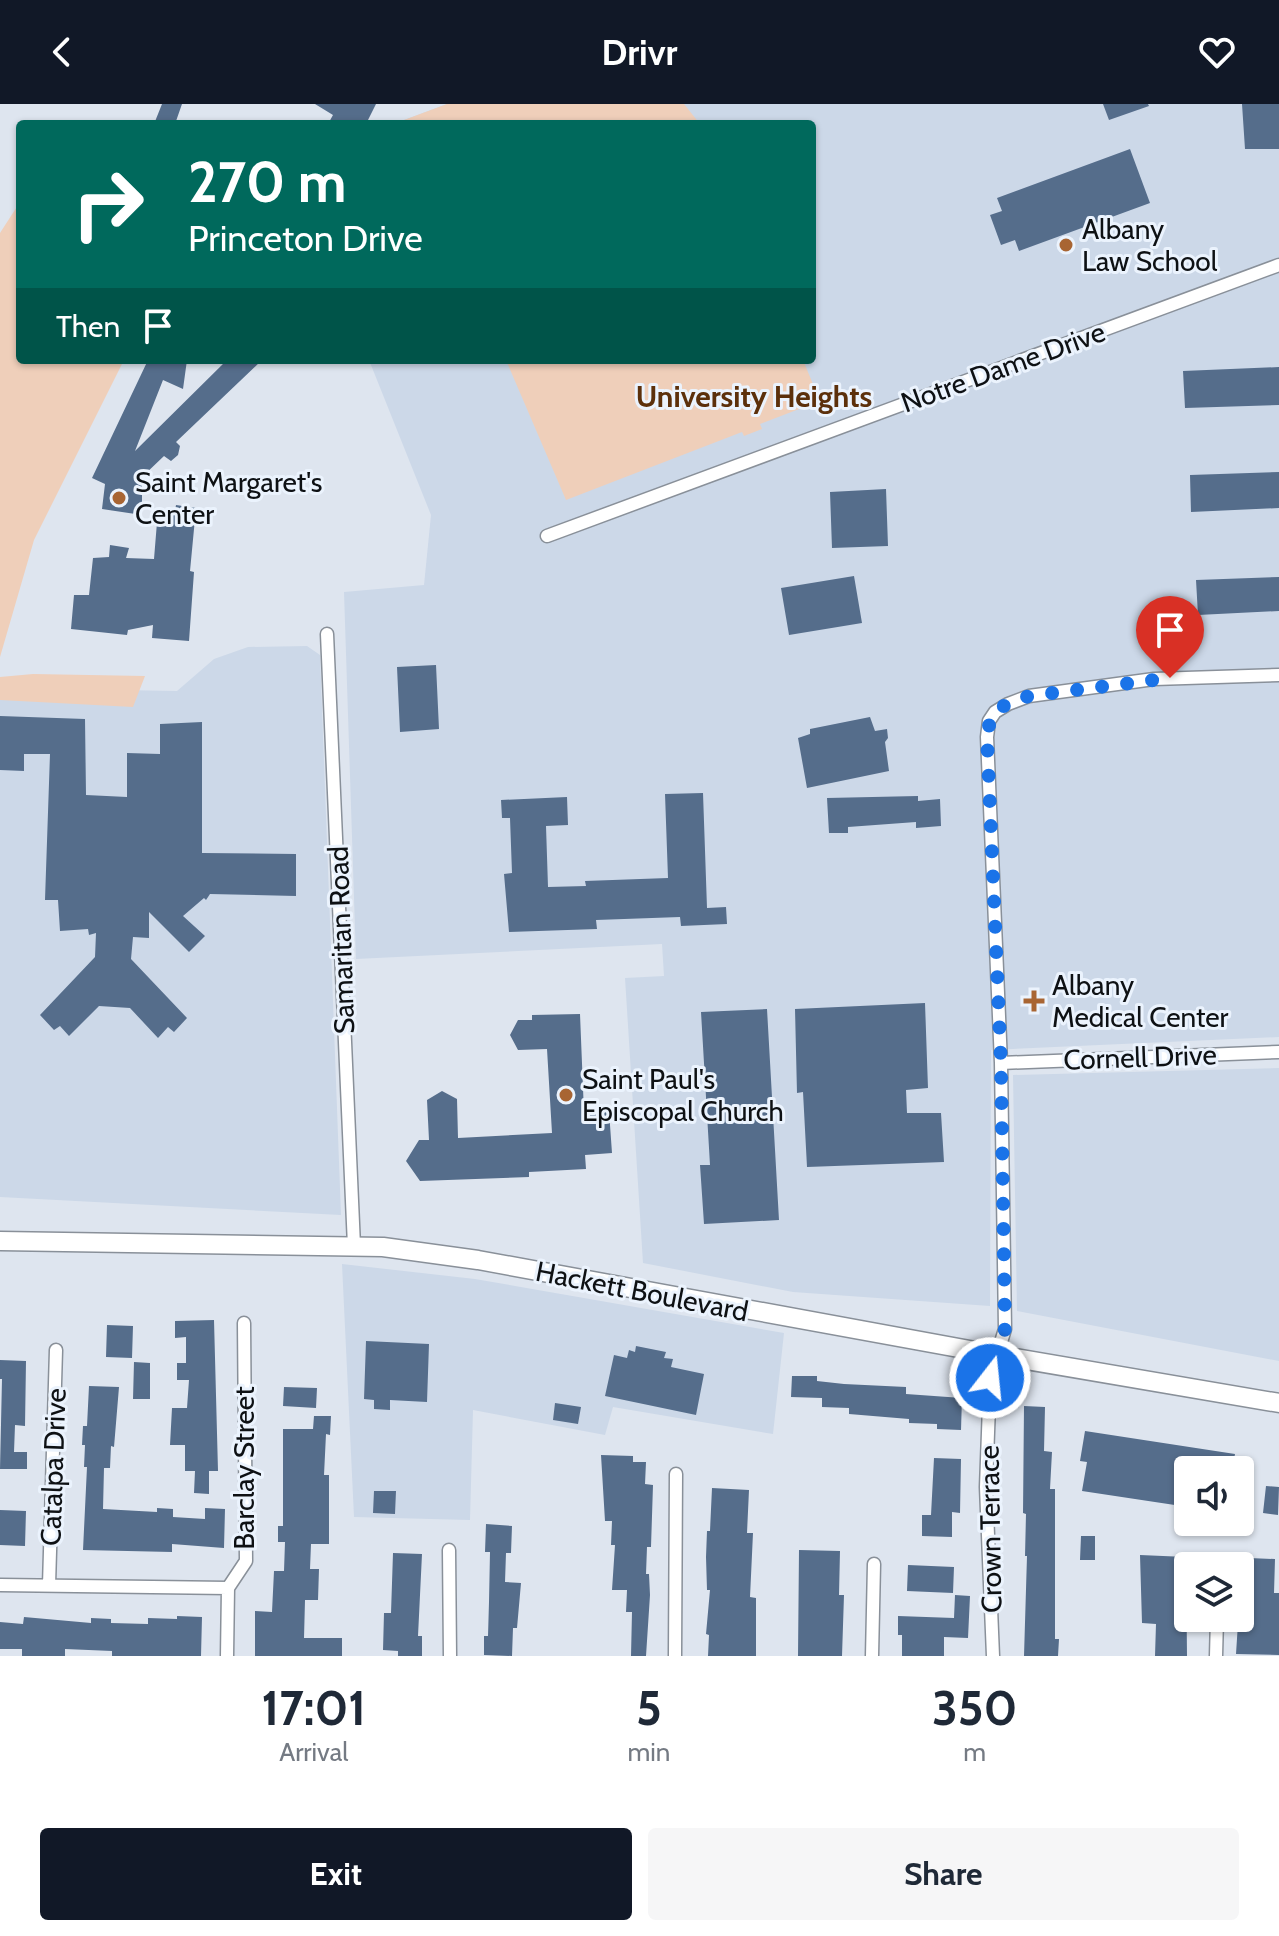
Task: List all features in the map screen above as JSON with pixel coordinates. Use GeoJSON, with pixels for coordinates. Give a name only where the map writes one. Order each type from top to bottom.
{"type":"FeatureCollection","features":[{"type":"Feature","properties":{"kind":"street","name":"Notre Dame Drive"},"geometry":{"type":"LineString","coordinates":[[547,536],[1279,265]]}},
{"type":"Feature","properties":{"kind":"street","name":"Samaritan Road"},"geometry":{"type":"LineString","coordinates":[[327,634],[354,1246]]}},
{"type":"Feature","properties":{"kind":"street","name":"Crown Terrace"},"geometry":{"type":"LineString","coordinates":[[993,1656],[986,1487],[990,1378],[1005,1329],[1001,1063],[987,737],[989,721],[995,712],[1029,696],[1154,679],[1279,675]]}},
{"type":"Feature","properties":{"kind":"street","name":"Cornell Drive"},"geometry":{"type":"LineString","coordinates":[[1001,1063],[1279,1052]]}},
{"type":"Feature","properties":{"kind":"street","name":"Hackett Boulevard"},"geometry":{"type":"LineString","coordinates":[[0,1241],[383,1247],[478,1260],[1279,1403]]}},
{"type":"Feature","properties":{"kind":"street","name":"Barclay Street"},"geometry":{"type":"LineString","coordinates":[[227,1656],[228,1588],[246,1561],[244,1323]]}},
{"type":"Feature","properties":{"kind":"street","name":"Catalpa Drive"},"geometry":{"type":"LineString","coordinates":[[49,1585],[56,1350]]}},
{"type":"Feature","properties":{"kind":"street"},"geometry":{"type":"LineString","coordinates":[[675,1656],[676,1474]]}},
{"type":"Feature","properties":{"kind":"street"},"geometry":{"type":"LineString","coordinates":[[449,1550],[450,1656]]}},
{"type":"Feature","properties":{"kind":"street"},"geometry":{"type":"LineString","coordinates":[[872,1656],[874,1564]]}},
{"type":"Feature","properties":{"kind":"street"},"geometry":{"type":"LineString","coordinates":[[0,1585],[228,1588]]}},
{"type":"Feature","properties":{"kind":"street"},"geometry":{"type":"LineString","coordinates":[[1216,1656],[1217,1632]]}},
{"type":"Feature","properties":{"kind":"shaded area"},"geometry":{"type":"Polygon","coordinates":[[[447,104],[1279,104],[1279,1037],[991,1050],[990,1306],[793,1292],[643,1263],[625,978],[664,976],[662,944],[356,959],[344,592],[424,585],[431,515],[371,364],[816,364],[816,120],[404,120],[447,104]]]}},
{"type":"Feature","properties":{"kind":"shaded area"},"geometry":{"type":"Polygon","coordinates":[[[447,104],[684,104],[697,120],[404,120],[447,104]]]}},
{"type":"Feature","properties":{"kind":"shaded area"},"geometry":{"type":"Polygon","coordinates":[[[16,208],[16,364],[122,364],[34,540],[0,657],[0,233],[16,208]]]}},
{"type":"Feature","properties":{"kind":"shaded area"},"geometry":{"type":"Polygon","coordinates":[[[508,364],[805,364],[820,401],[760,424],[762,429],[744,436],[742,432],[566,500],[508,364]]]}},
{"type":"Feature","properties":{"kind":"shaded area"},"geometry":{"type":"Polygon","coordinates":[[[307,646],[320,655],[341,1215],[0,1197],[0,688],[177,691],[214,659],[248,647],[307,646]]]}},
{"type":"Feature","properties":{"kind":"shaded area"},"geometry":{"type":"Polygon","coordinates":[[[33,674],[145,676],[133,707],[0,700],[0,677],[33,674]]]}},
{"type":"Feature","properties":{"kind":"shaded area"},"geometry":{"type":"Polygon","coordinates":[[[1279,1068],[1279,1361],[1017,1311],[1013,1075],[1279,1068]]]}},
{"type":"Feature","properties":{"kind":"shaded area"},"geometry":{"type":"Polygon","coordinates":[[[342,1264],[475,1279],[784,1333],[773,1434],[613,1407],[605,1435],[473,1410],[470,1520],[354,1517],[342,1264]]]}},
{"type":"Feature","properties":{"kind":"building"},"geometry":{"type":"Polygon","coordinates":[[[162,104],[182,104],[176,120],[156,120],[162,104]]]}},
{"type":"Feature","properties":{"kind":"building"},"geometry":{"type":"Polygon","coordinates":[[[315,104],[376,104],[368,120],[330,120],[333,115],[315,104]]]}},
{"type":"Feature","properties":{"kind":"building"},"geometry":{"type":"Polygon","coordinates":[[[1103,104],[1148,104],[1149,106],[1109,120],[1103,104]]]}},
{"type":"Feature","properties":{"kind":"building"},"geometry":{"type":"Polygon","coordinates":[[[1242,104],[1279,104],[1279,149],[1245,149],[1242,104]]]}},
{"type":"Feature","properties":{"kind":"building"},"geometry":{"type":"Polygon","coordinates":[[[1130,149],[1150,203],[1019,251],[1015,240],[1001,245],[990,215],[1002,211],[997,198],[1130,149]]]}},
{"type":"Feature","properties":{"kind":"building"},"geometry":{"type":"Polygon","coordinates":[[[146,364],[186,364],[183,389],[163,380],[135,451],[223,364],[258,364],[176,442],[180,446],[178,455],[171,461],[164,456],[142,477],[142,515],[102,509],[105,484],[92,478],[146,364]]]}},
{"type":"Feature","properties":{"kind":"building"},"geometry":{"type":"Polygon","coordinates":[[[1279,367],[1279,405],[1185,408],[1183,371],[1279,367]]]}},
{"type":"Feature","properties":{"kind":"building"},"geometry":{"type":"Polygon","coordinates":[[[1279,472],[1279,508],[1191,512],[1190,475],[1279,472]]]}},
{"type":"Feature","properties":{"kind":"building"},"geometry":{"type":"Polygon","coordinates":[[[886,489],[888,546],[832,548],[830,492],[886,489]]]}},
{"type":"Feature","properties":{"kind":"building"},"geometry":{"type":"Polygon","coordinates":[[[176,505],[196,508],[190,571],[194,572],[189,641],[152,638],[153,625],[128,630],[127,635],[71,629],[74,595],[89,595],[93,558],[109,557],[110,545],[129,548],[126,558],[154,559],[158,510],[175,511],[176,505]]]}},
{"type":"Feature","properties":{"kind":"building"},"geometry":{"type":"Polygon","coordinates":[[[854,576],[862,623],[789,635],[781,588],[854,576]]]}},
{"type":"Feature","properties":{"kind":"building"},"geometry":{"type":"Polygon","coordinates":[[[1279,577],[1279,611],[1198,615],[1196,580],[1279,577]]]}},
{"type":"Feature","properties":{"kind":"building"},"geometry":{"type":"Polygon","coordinates":[[[436,665],[439,729],[400,732],[397,667],[436,665]]]}},
{"type":"Feature","properties":{"kind":"building"},"geometry":{"type":"Polygon","coordinates":[[[0,716],[85,719],[86,795],[127,797],[127,753],[160,754],[160,724],[202,722],[202,853],[296,854],[296,896],[210,894],[183,916],[205,936],[189,952],[149,912],[149,938],[133,937],[131,959],[187,1018],[174,1032],[168,1027],[158,1038],[130,1008],[99,1006],[69,1036],[60,1026],[54,1030],[40,1015],[95,957],[96,933],[89,935],[88,929],[60,931],[58,900],[45,900],[50,754],[24,754],[24,771],[0,770],[0,716]]]}},
{"type":"Feature","properties":{"kind":"building"},"geometry":{"type":"Polygon","coordinates":[[[870,717],[875,731],[887,729],[885,742],[889,771],[807,788],[798,738],[810,734],[810,729],[870,717]]]}},
{"type":"Feature","properties":{"kind":"building"},"geometry":{"type":"Polygon","coordinates":[[[703,793],[707,908],[726,907],[727,924],[681,926],[680,917],[596,920],[597,929],[509,932],[504,874],[512,873],[510,818],[502,818],[501,800],[567,797],[568,825],[546,826],[548,887],[586,886],[585,881],[668,878],[665,794],[703,793]]]}},
{"type":"Feature","properties":{"kind":"building"},"geometry":{"type":"Polygon","coordinates":[[[918,796],[918,801],[940,799],[941,826],[916,828],[916,822],[848,827],[848,833],[829,833],[827,798],[918,796]]]}},
{"type":"Feature","properties":{"kind":"building"},"geometry":{"type":"Polygon","coordinates":[[[925,1003],[928,1088],[906,1090],[907,1113],[941,1113],[944,1162],[807,1167],[803,1092],[797,1093],[795,1009],[925,1003]]]}},
{"type":"Feature","properties":{"kind":"building"},"geometry":{"type":"Polygon","coordinates":[[[767,1009],[779,1220],[704,1224],[700,1165],[710,1165],[701,1012],[767,1009]]]}},
{"type":"Feature","properties":{"kind":"building","name":"Saint Paul's Episcopal Church"},"geometry":{"type":"Polygon","coordinates":[[[580,1014],[584,1113],[609,1111],[612,1153],[585,1155],[586,1169],[529,1172],[529,1177],[420,1181],[406,1161],[419,1140],[429,1140],[427,1100],[442,1091],[457,1099],[458,1138],[552,1133],[547,1049],[518,1050],[510,1035],[518,1020],[532,1020],[532,1015],[580,1014]]]}},
{"type":"Feature","properties":{"kind":"building"},"geometry":{"type":"Polygon","coordinates":[[[214,1320],[218,1471],[209,1471],[209,1494],[194,1493],[195,1471],[185,1471],[185,1445],[170,1445],[172,1408],[187,1408],[189,1380],[177,1380],[177,1363],[186,1363],[186,1337],[175,1338],[175,1321],[214,1320]]]}},
{"type":"Feature","properties":{"kind":"building"},"geometry":{"type":"Polygon","coordinates":[[[107,1325],[133,1326],[132,1358],[106,1357],[107,1325]]]}},
{"type":"Feature","properties":{"kind":"building"},"geometry":{"type":"Polygon","coordinates":[[[366,1341],[429,1344],[427,1402],[390,1400],[390,1410],[374,1409],[374,1400],[364,1399],[366,1341]]]}},
{"type":"Feature","properties":{"kind":"building"},"geometry":{"type":"Polygon","coordinates":[[[636,1346],[666,1352],[664,1358],[673,1359],[671,1367],[704,1374],[696,1415],[605,1396],[614,1355],[627,1358],[629,1350],[635,1352],[636,1346]]]}},
{"type":"Feature","properties":{"kind":"building"},"geometry":{"type":"Polygon","coordinates":[[[0,1360],[26,1361],[25,1426],[15,1425],[14,1452],[27,1452],[27,1469],[0,1469],[0,1360]]]}},
{"type":"Feature","properties":{"kind":"building"},"geometry":{"type":"Polygon","coordinates":[[[134,1362],[150,1363],[150,1399],[133,1399],[134,1362]]]}},
{"type":"Feature","properties":{"kind":"building"},"geometry":{"type":"Polygon","coordinates":[[[792,1376],[817,1376],[817,1381],[844,1384],[906,1387],[906,1394],[962,1398],[961,1430],[937,1429],[937,1424],[909,1423],[909,1419],[849,1414],[849,1408],[822,1407],[822,1398],[791,1397],[792,1376]]]}},
{"type":"Feature","properties":{"kind":"building"},"geometry":{"type":"Polygon","coordinates":[[[89,1386],[119,1387],[114,1447],[111,1446],[110,1468],[104,1468],[103,1509],[157,1512],[157,1508],[173,1509],[173,1517],[205,1519],[205,1508],[225,1509],[224,1548],[172,1544],[172,1552],[83,1550],[87,1467],[84,1467],[85,1445],[82,1445],[83,1426],[87,1426],[89,1386]]]}},
{"type":"Feature","properties":{"kind":"building"},"geometry":{"type":"Polygon","coordinates":[[[284,1387],[317,1388],[316,1408],[283,1406],[284,1387]]]}},
{"type":"Feature","properties":{"kind":"building"},"geometry":{"type":"Polygon","coordinates":[[[555,1403],[581,1407],[578,1424],[553,1420],[555,1403]]]}},
{"type":"Feature","properties":{"kind":"building"},"geometry":{"type":"Polygon","coordinates":[[[1024,1406],[1045,1407],[1044,1451],[1052,1452],[1050,1489],[1055,1489],[1055,1639],[1059,1639],[1058,1656],[1024,1656],[1027,1556],[1026,1514],[1023,1513],[1024,1406]]]}},
{"type":"Feature","properties":{"kind":"building"},"geometry":{"type":"Polygon","coordinates":[[[314,1416],[331,1416],[330,1435],[326,1434],[324,1475],[329,1475],[329,1544],[311,1544],[310,1569],[319,1569],[318,1600],[305,1600],[304,1638],[342,1638],[342,1656],[255,1656],[255,1611],[272,1612],[274,1571],[284,1571],[285,1542],[278,1542],[278,1526],[283,1526],[283,1429],[313,1429],[314,1416]]]}},
{"type":"Feature","properties":{"kind":"building"},"geometry":{"type":"Polygon","coordinates":[[[1085,1431],[1235,1454],[1174,1456],[1174,1505],[1082,1491],[1087,1462],[1080,1461],[1085,1431]]]}},
{"type":"Feature","properties":{"kind":"building"},"geometry":{"type":"Polygon","coordinates":[[[601,1455],[633,1456],[633,1462],[646,1462],[645,1484],[653,1485],[651,1547],[647,1547],[646,1574],[649,1574],[650,1595],[646,1656],[631,1656],[632,1612],[626,1612],[627,1590],[612,1590],[615,1545],[611,1545],[612,1521],[605,1521],[601,1455]]]}},
{"type":"Feature","properties":{"kind":"building"},"geometry":{"type":"Polygon","coordinates":[[[934,1458],[961,1459],[960,1513],[952,1512],[952,1537],[922,1536],[922,1515],[931,1515],[934,1458]]]}},
{"type":"Feature","properties":{"kind":"building"},"geometry":{"type":"Polygon","coordinates":[[[1266,1486],[1279,1487],[1278,1515],[1263,1513],[1266,1486]]]}},
{"type":"Feature","properties":{"kind":"building"},"geometry":{"type":"Polygon","coordinates":[[[712,1488],[749,1490],[747,1533],[753,1533],[750,1597],[756,1598],[756,1656],[708,1656],[709,1635],[706,1634],[710,1590],[707,1590],[706,1557],[712,1488]]]}},
{"type":"Feature","properties":{"kind":"building"},"geometry":{"type":"Polygon","coordinates":[[[374,1491],[396,1491],[395,1514],[373,1513],[374,1491]]]}},
{"type":"Feature","properties":{"kind":"building"},"geometry":{"type":"Polygon","coordinates":[[[0,1510],[26,1511],[25,1546],[0,1545],[0,1510]]]}},
{"type":"Feature","properties":{"kind":"building"},"geometry":{"type":"Polygon","coordinates":[[[486,1524],[512,1526],[511,1553],[506,1553],[505,1582],[521,1583],[517,1628],[513,1628],[512,1656],[484,1655],[484,1636],[488,1636],[490,1552],[485,1552],[486,1524]]]}},
{"type":"Feature","properties":{"kind":"building"},"geometry":{"type":"Polygon","coordinates":[[[1081,1536],[1095,1536],[1095,1560],[1080,1560],[1081,1536]]]}},
{"type":"Feature","properties":{"kind":"building"},"geometry":{"type":"Polygon","coordinates":[[[799,1550],[840,1551],[839,1595],[844,1595],[842,1656],[798,1656],[799,1550]]]}},
{"type":"Feature","properties":{"kind":"building"},"geometry":{"type":"Polygon","coordinates":[[[393,1553],[422,1554],[418,1636],[422,1636],[422,1656],[398,1656],[398,1651],[383,1650],[384,1613],[391,1613],[393,1553]]]}},
{"type":"Feature","properties":{"kind":"building"},"geometry":{"type":"Polygon","coordinates":[[[1140,1555],[1174,1556],[1174,1632],[1187,1632],[1187,1656],[1155,1656],[1156,1624],[1142,1623],[1140,1555]]]}},
{"type":"Feature","properties":{"kind":"building"},"geometry":{"type":"Polygon","coordinates":[[[1254,1558],[1275,1559],[1274,1593],[1279,1593],[1279,1655],[1236,1654],[1237,1632],[1254,1632],[1254,1558]]]}},
{"type":"Feature","properties":{"kind":"building"},"geometry":{"type":"Polygon","coordinates":[[[908,1565],[954,1567],[953,1593],[907,1591],[908,1565]]]}},
{"type":"Feature","properties":{"kind":"building"},"geometry":{"type":"Polygon","coordinates":[[[955,1595],[970,1596],[968,1638],[944,1637],[944,1656],[902,1656],[898,1616],[954,1618],[955,1595]]]}},
{"type":"Feature","properties":{"kind":"building"},"geometry":{"type":"Polygon","coordinates":[[[177,1616],[202,1617],[201,1656],[112,1656],[112,1651],[65,1649],[65,1656],[22,1656],[22,1649],[0,1649],[0,1622],[23,1624],[24,1617],[91,1623],[91,1618],[111,1619],[111,1623],[148,1624],[148,1618],[177,1619],[177,1616]]]}},
{"type":"Feature","properties":{"kind":"place","name":"Albany Law School"},"geometry":{"type":"Point","coordinates":[1066,245]}},
{"type":"Feature","properties":{"kind":"place","name":"Saint Margaret's Center"},"geometry":{"type":"Point","coordinates":[119,498]}},
{"type":"Feature","properties":{"kind":"place","name":"Albany Medical Center"},"geometry":{"type":"Point","coordinates":[1034,1001]}},
{"type":"Feature","properties":{"kind":"place","name":"Saint Paul's Episcopal Church"},"geometry":{"type":"Point","coordinates":[566,1095]}},
{"type":"Feature","properties":{"kind":"district","name":"University Heights"},"geometry":{"type":"Point","coordinates":[754,397]}},
{"type":"Feature","properties":{"kind":"route"},"geometry":{"type":"LineString","coordinates":[[990,1378],[1005,1329],[1001,1063],[994,939],[989,721],[995,712],[1029,696],[1170,678]]}}]}
